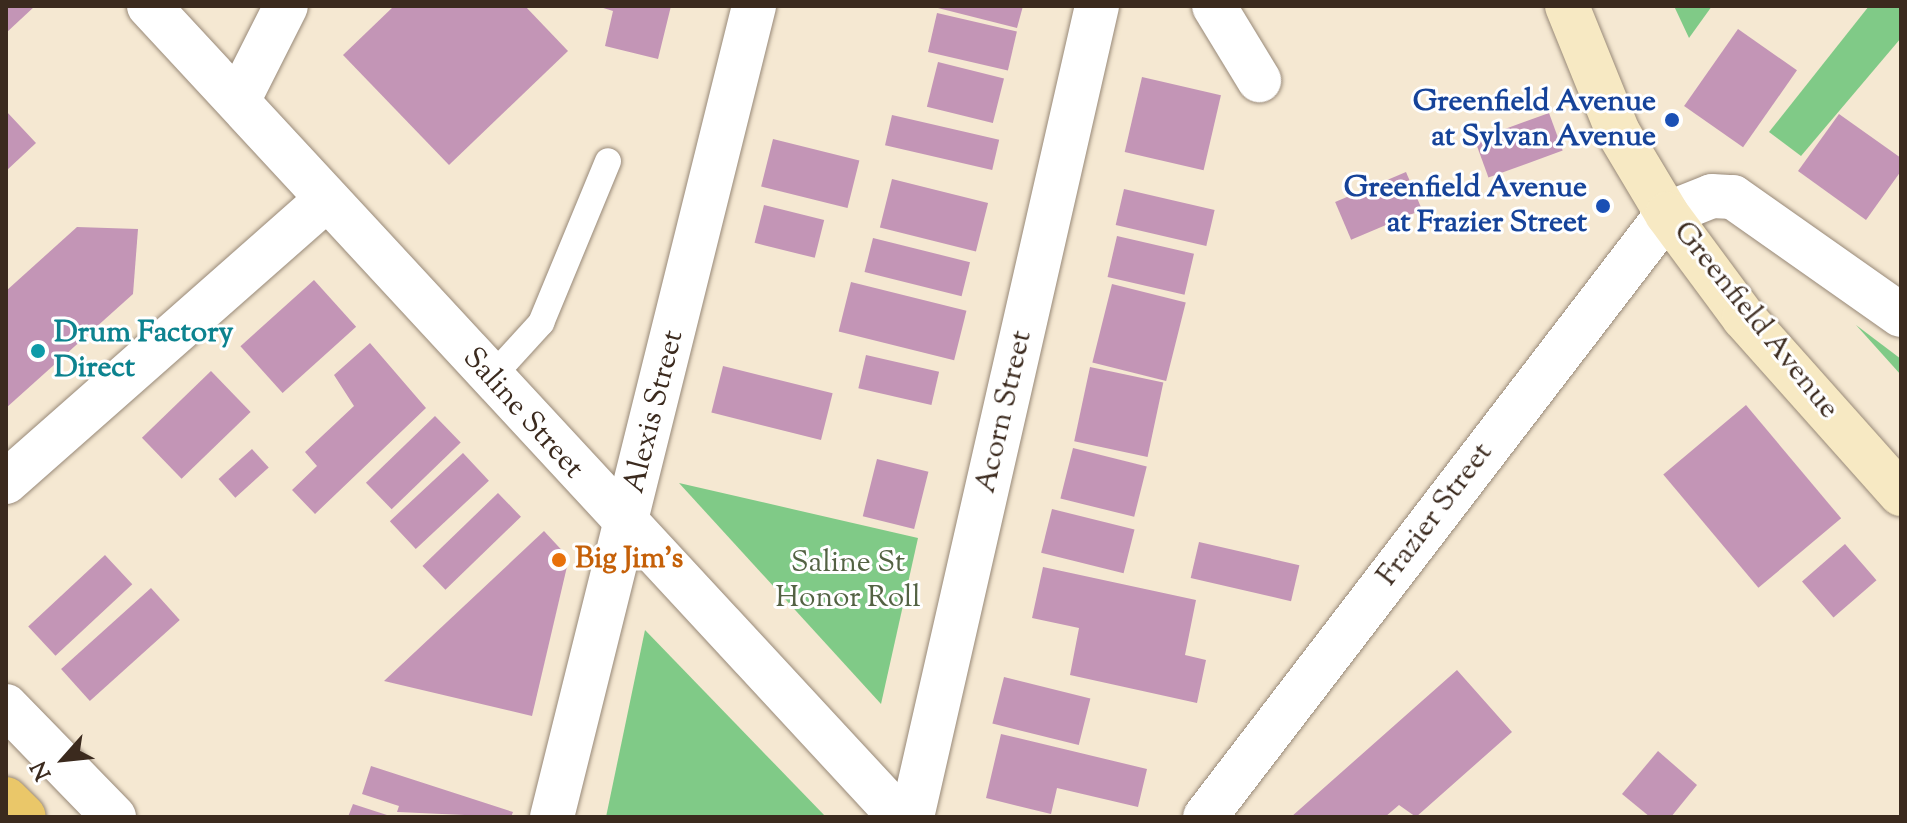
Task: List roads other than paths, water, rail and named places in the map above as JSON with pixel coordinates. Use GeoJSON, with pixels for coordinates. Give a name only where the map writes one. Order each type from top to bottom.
{"type":"FeatureCollection","features":[{"type":"Feature","properties":{"kind":"highway"},"geometry":{"type":"LineString","coordinates":[[6,799],[24,817]]}},
{"type":"Feature","properties":{"kind":"main road","name":"Greenfield Avenue"},"geometry":{"type":"LineString","coordinates":[[1567,6],[1618,132],[1667,214],[1744,318],[1901,494]]}},
{"type":"Feature","properties":{"kind":"street","name":"Saline Street"},"geometry":{"type":"LineString","coordinates":[[149,6],[626,528],[900,817]]}},
{"type":"Feature","properties":{"kind":"street"},"geometry":{"type":"LineString","coordinates":[[238,101],[286,6]]}},
{"type":"Feature","properties":{"kind":"street","name":"Alexis Street"},"geometry":{"type":"LineString","coordinates":[[552,817],[754,6]]}},
{"type":"Feature","properties":{"kind":"street","name":"Acorn Street"},"geometry":{"type":"LineString","coordinates":[[912,817],[1097,6]]}},
{"type":"Feature","properties":{"kind":"street"},"geometry":{"type":"LineString","coordinates":[[1214,6],[1259,80]]}},
{"type":"Feature","properties":{"kind":"street"},"geometry":{"type":"LineString","coordinates":[[1667,214],[1712,196],[1733,197],[1901,315]]}},
{"type":"Feature","properties":{"kind":"street"},"geometry":{"type":"LineString","coordinates":[[6,482],[326,200]]}},
{"type":"Feature","properties":{"kind":"street","name":"Frazier Street"},"geometry":{"type":"LineString","coordinates":[[1205,817],[1667,214]]}},
{"type":"Feature","properties":{"kind":"street"},"geometry":{"type":"LineString","coordinates":[[6,706],[114,817]]}},
{"type":"Feature","properties":{"kind":"lane"},"geometry":{"type":"LineString","coordinates":[[490,379],[541,323],[608,161]]}},
{"type":"Feature","properties":{"kind":"place","name":"Greenfield Avenue at Sylvan Avenue"},"geometry":{"type":"Point","coordinates":[1672,120]}},
{"type":"Feature","properties":{"kind":"place","name":"Greenfield Avenue at Frazier Street"},"geometry":{"type":"Point","coordinates":[1603,206]}},
{"type":"Feature","properties":{"kind":"place","name":"Drum Factory Direct"},"geometry":{"type":"Point","coordinates":[38,351]}},
{"type":"Feature","properties":{"kind":"place","name":"Big Jim's"},"geometry":{"type":"Point","coordinates":[559,560]}},
{"type":"Feature","properties":{"kind":"park label","name":"Saline St Honor Roll"},"geometry":{"type":"Point","coordinates":[848,581]}}]}
